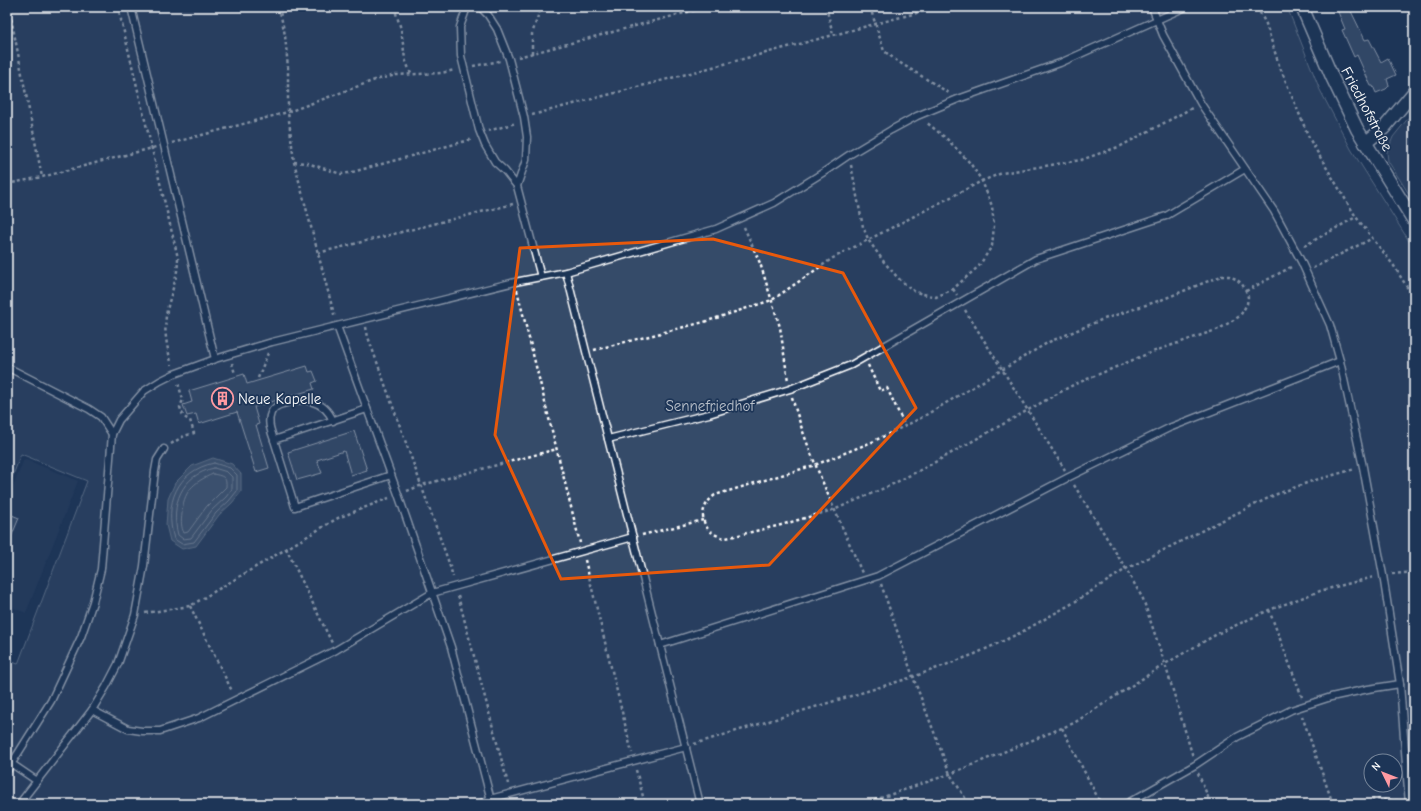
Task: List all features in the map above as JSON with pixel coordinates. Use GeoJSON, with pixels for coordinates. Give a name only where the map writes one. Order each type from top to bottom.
{"type":"FeatureCollection","features":[{"type":"Feature","properties":{"kind":"street","name":"Friedhofstraße"},"geometry":{"type":"LineString","coordinates":[[1302,7],[1332,77],[1365,143],[1414,221]]}},
{"type":"Feature","properties":{"kind":"street"},"geometry":{"type":"LineString","coordinates":[[1365,143],[1384,128],[1414,92]]}},
{"type":"Feature","properties":{"kind":"lane"},"geometry":{"type":"LineString","coordinates":[[131,7],[215,359]]}},
{"type":"Feature","properties":{"kind":"lane"},"geometry":{"type":"LineString","coordinates":[[467,7],[460,27],[461,56],[481,135],[495,162],[505,171],[517,186],[541,277]]}},
{"type":"Feature","properties":{"kind":"lane"},"geometry":{"type":"LineString","coordinates":[[480,7],[488,15],[497,29],[509,59],[525,119],[527,137],[526,160],[517,186]]}},
{"type":"Feature","properties":{"kind":"lane"},"geometry":{"type":"LineString","coordinates":[[1152,7],[1163,35],[1201,104],[1274,211],[1296,250],[1330,325],[1340,362],[1363,466],[1383,575],[1400,684],[1409,803]]}},
{"type":"Feature","properties":{"kind":"lane"},"geometry":{"type":"LineString","coordinates":[[7,771],[51,701],[81,637],[93,602],[101,569],[112,434],[119,420],[144,391],[174,374],[215,359],[272,342],[515,282],[566,272],[716,229],[774,203],[849,155],[917,116],[958,99],[1060,63],[1186,7]]}},
{"type":"Feature","properties":{"kind":"lane"},"geometry":{"type":"LineString","coordinates":[[608,439],[709,414],[790,389],[850,365],[1036,259],[1166,216],[1245,169]]}},
{"type":"Feature","properties":{"kind":"lane"},"geometry":{"type":"LineString","coordinates":[[566,272],[700,804]]}},
{"type":"Feature","properties":{"kind":"lane"},"geometry":{"type":"LineString","coordinates":[[337,326],[398,494],[451,647],[491,801]]}},
{"type":"Feature","properties":{"kind":"lane"},"geometry":{"type":"LineString","coordinates":[[660,645],[878,576],[1069,477],[1169,428],[1340,362]]}},
{"type":"Feature","properties":{"kind":"lane"},"geometry":{"type":"LineString","coordinates":[[7,367],[89,409],[101,417],[112,434]]}},
{"type":"Feature","properties":{"kind":"lane"},"geometry":{"type":"LineString","coordinates":[[333,421],[330,413],[324,407],[309,400],[294,400],[277,406],[271,412],[269,425],[295,506],[391,475]]}},
{"type":"Feature","properties":{"kind":"lane"},"geometry":{"type":"LineString","coordinates":[[274,440],[367,409]]}},
{"type":"Feature","properties":{"kind":"lane"},"geometry":{"type":"LineString","coordinates":[[19,804],[92,710],[118,664],[135,615],[144,566],[155,471],[157,460],[164,449]]}},
{"type":"Feature","properties":{"kind":"lane"},"geometry":{"type":"LineString","coordinates":[[92,710],[128,729],[160,731],[199,718],[336,650],[432,593],[633,538]]}},
{"type":"Feature","properties":{"kind":"lane"},"geometry":{"type":"LineString","coordinates":[[1126,804],[1195,765],[1237,737],[1290,710],[1331,697],[1400,684]]}},
{"type":"Feature","properties":{"kind":"lane"},"geometry":{"type":"LineString","coordinates":[[479,804],[511,793],[686,747]]}},
{"type":"Feature","properties":{"kind":"lane"},"geometry":{"type":"LineString","coordinates":[[12,764],[37,781]]}},
{"type":"Feature","properties":{"kind":"path"},"geometry":{"type":"LineString","coordinates":[[9,7],[42,177]]}},
{"type":"Feature","properties":{"kind":"path"},"geometry":{"type":"LineString","coordinates":[[118,7],[178,258],[178,272],[166,316],[166,346],[183,400],[180,407],[181,412],[184,417],[190,420],[194,433],[184,436],[164,449]]}},
{"type":"Feature","properties":{"kind":"path"},"geometry":{"type":"LineString","coordinates":[[279,7],[285,35],[288,68],[288,112],[294,162],[337,326]]}},
{"type":"Feature","properties":{"kind":"path"},"geometry":{"type":"LineString","coordinates":[[394,7],[401,29],[404,59],[411,74]]}},
{"type":"Feature","properties":{"kind":"path"},"geometry":{"type":"LineString","coordinates":[[532,54],[532,34],[541,7]]}},
{"type":"Feature","properties":{"kind":"path"},"geometry":{"type":"LineString","coordinates":[[7,184],[42,177],[288,112],[375,80],[396,75],[441,73],[532,54],[707,7]]}},
{"type":"Feature","properties":{"kind":"path"},"geometry":{"type":"LineString","coordinates":[[826,7],[833,34]]}},
{"type":"Feature","properties":{"kind":"path"},"geometry":{"type":"LineString","coordinates":[[870,7],[884,51],[897,61],[958,99]]}},
{"type":"Feature","properties":{"kind":"path"},"geometry":{"type":"LineString","coordinates":[[294,162],[307,163],[341,174],[349,174],[481,135],[525,119],[833,34],[940,7]]}},
{"type":"Feature","properties":{"kind":"path"},"geometry":{"type":"LineString","coordinates":[[1257,7],[1266,24],[1280,65],[1310,140],[1356,217],[1374,238],[1394,266],[1410,292],[1414,304]]}},
{"type":"Feature","properties":{"kind":"path"},"geometry":{"type":"LineString","coordinates":[[586,352],[704,322],[772,300],[833,258],[869,241],[982,182],[1002,173],[1081,160],[1115,148],[1201,104]]}},
{"type":"Feature","properties":{"kind":"path"},"geometry":{"type":"LineString","coordinates":[[849,155],[863,227],[869,241],[884,262],[898,278],[915,292],[936,297],[953,289],[979,266],[992,246],[994,226],[992,206],[982,182],[970,163],[948,140],[917,116]]}},
{"type":"Feature","properties":{"kind":"path"},"geometry":{"type":"LineString","coordinates":[[318,253],[521,202]]}},
{"type":"Feature","properties":{"kind":"path"},"geometry":{"type":"LineString","coordinates":[[1296,250],[1356,217]]}},
{"type":"Feature","properties":{"kind":"path"},"geometry":{"type":"LineString","coordinates":[[740,218],[760,263],[780,327],[790,389],[801,428],[815,465],[836,509],[865,581]]}},
{"type":"Feature","properties":{"kind":"path"},"geometry":{"type":"LineString","coordinates":[[1306,272],[1374,238]]}},
{"type":"Feature","properties":{"kind":"path"},"geometry":{"type":"LineString","coordinates":[[1246,291],[1302,261]]}},
{"type":"Feature","properties":{"kind":"path"},"geometry":{"type":"LineString","coordinates":[[1229,276],[1236,279],[1242,284],[1248,297],[1247,304],[1240,316],[1219,329],[1152,352],[1073,385],[928,466],[889,486],[836,509],[781,525],[726,538],[711,533],[706,527],[703,520],[705,505],[709,499],[715,495],[815,465],[872,442],[919,419],[1003,370],[1049,342],[1101,320],[1161,300],[1214,278],[1229,276]]}},
{"type":"Feature","properties":{"kind":"path"},"geometry":{"type":"LineString","coordinates":[[953,289],[1143,599],[1165,664],[1195,765],[1210,804]]}},
{"type":"Feature","properties":{"kind":"path"},"geometry":{"type":"LineString","coordinates":[[364,319],[368,338],[449,563],[511,793]]}},
{"type":"Feature","properties":{"kind":"path"},"geometry":{"type":"LineString","coordinates":[[258,378],[272,342]]}},
{"type":"Feature","properties":{"kind":"path"},"geometry":{"type":"LineString","coordinates":[[864,358],[880,391],[887,388],[905,426]]}},
{"type":"Feature","properties":{"kind":"path"},"geometry":{"type":"LineString","coordinates":[[135,615],[190,606],[338,518],[398,494],[557,449]]}},
{"type":"Feature","properties":{"kind":"path"},"geometry":{"type":"LineString","coordinates":[[686,747],[913,677],[975,654],[1020,633],[1126,569],[1277,494],[1312,481],[1363,466]]}},
{"type":"Feature","properties":{"kind":"path"},"geometry":{"type":"LineString","coordinates":[[633,538],[703,520]]}},
{"type":"Feature","properties":{"kind":"path"},"geometry":{"type":"LineString","coordinates":[[286,548],[336,650]]}},
{"type":"Feature","properties":{"kind":"path"},"geometry":{"type":"LineString","coordinates":[[863,804],[950,774],[1074,723],[1165,664],[1217,634],[1269,610],[1320,591],[1383,575],[1414,572]]}},
{"type":"Feature","properties":{"kind":"path"},"geometry":{"type":"LineString","coordinates":[[878,576],[913,677],[950,774],[969,804]]}},
{"type":"Feature","properties":{"kind":"path"},"geometry":{"type":"LineString","coordinates":[[190,606],[236,700]]}},
{"type":"Feature","properties":{"kind":"path"},"geometry":{"type":"LineString","coordinates":[[1269,610],[1302,706],[1333,804]]}},
{"type":"Feature","properties":{"kind":"path"},"geometry":{"type":"LineString","coordinates":[[1062,728],[1101,804]]}},
{"type":"Feature","properties":{"kind":"path"},"geometry":{"type":"LineString","coordinates":[[1360,804],[1375,799],[1409,803]]}},
{"type":"Feature","properties":{"kind":"highlighted area"},"geometry":{"type":"Polygon","coordinates":[[[713,239],[843,273],[916,408],[769,565],[561,579],[495,435],[520,248],[713,239]]]}},
{"type":"Feature","properties":{"kind":"shaded area"},"geometry":{"type":"Polygon","coordinates":[[[24,459],[78,481],[26,613],[7,605],[7,502],[24,459]]]}},
{"type":"Feature","properties":{"kind":"green space","name":"Sennefriedhof"},"geometry":{"type":"Polygon","coordinates":[[[7,7],[1287,7],[1320,90],[1351,149],[1414,249],[1414,804],[7,804],[7,660],[18,664],[87,481],[21,454],[7,491],[7,7]]]}},
{"type":"Feature","properties":{"kind":"green space"},"geometry":{"type":"Polygon","coordinates":[[[1414,111],[1414,202],[1388,161],[1387,152],[1393,137],[1414,111]]]}},
{"type":"Feature","properties":{"kind":"water"},"geometry":{"type":"Polygon","coordinates":[[[213,458],[232,464],[241,474],[241,492],[219,515],[196,546],[182,549],[170,541],[166,525],[168,499],[175,483],[192,466],[213,458]]]}},
{"type":"Feature","properties":{"kind":"building"},"geometry":{"type":"Polygon","coordinates":[[[1336,7],[1349,7],[1365,40],[1369,39],[1381,62],[1388,58],[1396,75],[1387,79],[1389,86],[1386,89],[1376,93],[1373,86],[1371,86],[1357,55],[1354,57],[1342,30],[1345,29],[1336,7]]]}},
{"type":"Feature","properties":{"kind":"building"},"geometry":{"type":"Polygon","coordinates":[[[307,366],[309,372],[313,371],[317,381],[312,383],[314,389],[254,407],[259,424],[256,425],[269,468],[256,472],[237,412],[199,424],[196,414],[187,416],[183,405],[192,402],[189,391],[244,374],[247,384],[307,366]]]}},
{"type":"Feature","properties":{"kind":"building"},"geometry":{"type":"Polygon","coordinates":[[[354,431],[367,470],[351,475],[344,451],[317,460],[322,473],[297,480],[288,452],[354,431]]]}},
{"type":"Feature","properties":{"kind":"building"},"geometry":{"type":"Polygon","coordinates":[[[7,513],[19,518],[7,547],[7,513]]]}},
{"type":"Feature","properties":{"kind":"place","name":"Neue Kapelle"},"geometry":{"type":"Point","coordinates":[222,399]}}]}
